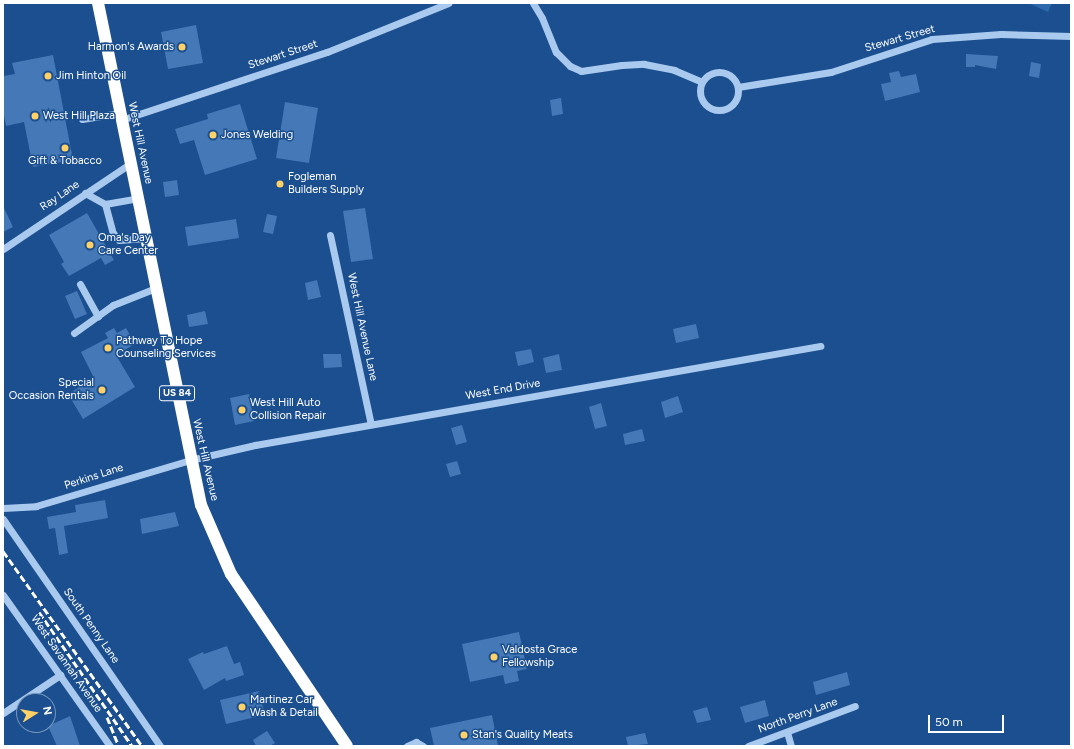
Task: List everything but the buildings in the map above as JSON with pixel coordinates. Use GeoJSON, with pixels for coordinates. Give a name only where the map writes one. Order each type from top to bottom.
{"type":"FeatureCollection","features":[{"type":"Feature","properties":{"kind":"highway","name":"West Hill Avenue"},"geometry":{"type":"LineString","coordinates":[[98,3],[190,460],[206,520],[231,574],[347,746]]}},
{"type":"Feature","properties":{"kind":"street","name":"Stewart Street"},"geometry":{"type":"LineString","coordinates":[[82,119],[121,116],[327,52],[448,3]]}},
{"type":"Feature","properties":{"kind":"street"},"geometry":{"type":"LineString","coordinates":[[532,3],[542,18],[556,52],[570,66],[581,71],[622,65],[644,64],[674,70],[702,82]]}},
{"type":"Feature","properties":{"kind":"street","name":"Stewart Street"},"geometry":{"type":"LineString","coordinates":[[738,87],[831,72],[932,39],[1001,34],[1071,36]]}},
{"type":"Feature","properties":{"kind":"street"},"geometry":{"type":"LineString","coordinates":[[724,72],[735,80],[738,87],[736,99],[732,105],[726,109],[714,110],[702,101],[700,94],[702,82],[712,73],[724,72]]}},
{"type":"Feature","properties":{"kind":"street","name":"Ray Lane"},"geometry":{"type":"LineString","coordinates":[[3,249],[130,163]]}},
{"type":"Feature","properties":{"kind":"street"},"geometry":{"type":"LineString","coordinates":[[85,193],[105,204],[138,198]]}},
{"type":"Feature","properties":{"kind":"street"},"geometry":{"type":"LineString","coordinates":[[105,204],[113,233],[119,240],[146,238]]}},
{"type":"Feature","properties":{"kind":"street","name":"West Hill Avenue Lane"},"geometry":{"type":"LineString","coordinates":[[330,235],[371,424]]}},
{"type":"Feature","properties":{"kind":"street"},"geometry":{"type":"LineString","coordinates":[[80,284],[98,316]]}},
{"type":"Feature","properties":{"kind":"street"},"geometry":{"type":"LineString","coordinates":[[74,333],[113,305],[156,288]]}},
{"type":"Feature","properties":{"kind":"street","name":"West End Drive"},"geometry":{"type":"LineString","coordinates":[[190,460],[371,424],[820,346]]}},
{"type":"Feature","properties":{"kind":"street","name":"Perkins Lane"},"geometry":{"type":"LineString","coordinates":[[3,508],[36,506],[56,501],[190,460]]}},
{"type":"Feature","properties":{"kind":"street","name":"South Penny Lane"},"geometry":{"type":"LineString","coordinates":[[3,519],[160,746]]}},
{"type":"Feature","properties":{"kind":"street","name":"West Savannah Avenue"},"geometry":{"type":"LineString","coordinates":[[3,596],[110,746]]}},
{"type":"Feature","properties":{"kind":"street"},"geometry":{"type":"LineString","coordinates":[[3,713],[60,675]]}},
{"type":"Feature","properties":{"kind":"street","name":"North Perry Lane"},"geometry":{"type":"LineString","coordinates":[[748,746],[855,706]]}},
{"type":"Feature","properties":{"kind":"street"},"geometry":{"type":"LineString","coordinates":[[787,732],[791,746]]}},
{"type":"Feature","properties":{"kind":"street"},"geometry":{"type":"LineString","coordinates":[[407,746],[416,742],[423,746]]}},
{"type":"Feature","properties":{"kind":"shaded area"},"geometry":{"type":"Polygon","coordinates":[[[1028,3],[1052,3],[1048,12],[1028,3]]]}},
{"type":"Feature","properties":{"kind":"railway"},"geometry":{"type":"LineString","coordinates":[[3,551],[142,746]]}},
{"type":"Feature","properties":{"kind":"railway"},"geometry":{"type":"LineString","coordinates":[[39,612],[132,746]]}},
{"type":"Feature","properties":{"kind":"railway"},"geometry":{"type":"LineString","coordinates":[[107,717],[119,746]]}},
{"type":"Feature","properties":{"kind":"place","name":"Harmon's Awards"},"geometry":{"type":"Point","coordinates":[182,47]}},
{"type":"Feature","properties":{"kind":"place","name":"Jim Hinton Oil"},"geometry":{"type":"Point","coordinates":[48,76]}},
{"type":"Feature","properties":{"kind":"place","name":"West Hill Plaza"},"geometry":{"type":"Point","coordinates":[35,116]}},
{"type":"Feature","properties":{"kind":"place","name":"Jones Welding"},"geometry":{"type":"Point","coordinates":[213,135]}},
{"type":"Feature","properties":{"kind":"place","name":"Gift & Tobacco"},"geometry":{"type":"Point","coordinates":[65,148]}},
{"type":"Feature","properties":{"kind":"place","name":"Fogleman Builders Supply"},"geometry":{"type":"Point","coordinates":[280,184]}},
{"type":"Feature","properties":{"kind":"place","name":"Oma's Day Care Center"},"geometry":{"type":"Point","coordinates":[90,245]}},
{"type":"Feature","properties":{"kind":"place","name":"Pathway To Hope Counseling Services"},"geometry":{"type":"Point","coordinates":[108,348]}},
{"type":"Feature","properties":{"kind":"place","name":"Special Occasion Rentals"},"geometry":{"type":"Point","coordinates":[102,390]}},
{"type":"Feature","properties":{"kind":"place","name":"West Hill Auto Collision Repair"},"geometry":{"type":"Point","coordinates":[242,410]}},
{"type":"Feature","properties":{"kind":"place","name":"Valdosta Grace Fellowship"},"geometry":{"type":"Point","coordinates":[494,657]}},
{"type":"Feature","properties":{"kind":"place","name":"Martinez Car Wash & Detail"},"geometry":{"type":"Point","coordinates":[242,707]}},
{"type":"Feature","properties":{"kind":"place","name":"Stan's Quality Meats"},"geometry":{"type":"Point","coordinates":[464,735]}}]}
